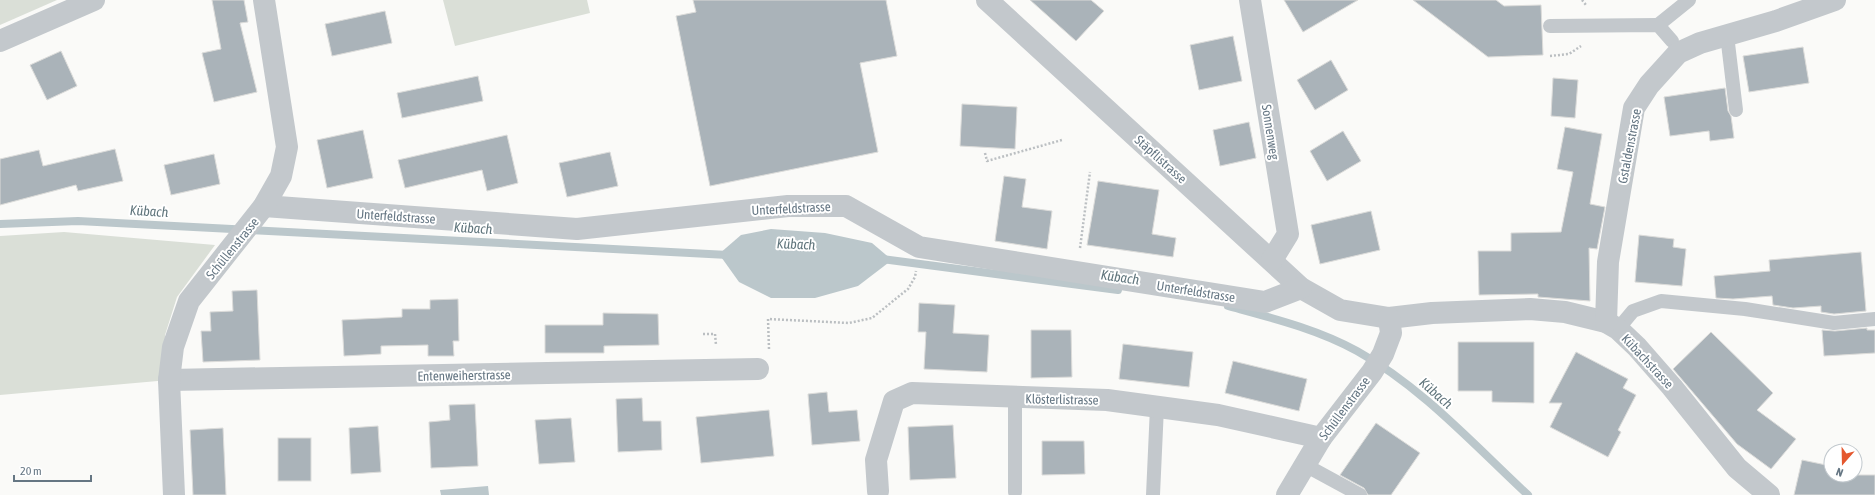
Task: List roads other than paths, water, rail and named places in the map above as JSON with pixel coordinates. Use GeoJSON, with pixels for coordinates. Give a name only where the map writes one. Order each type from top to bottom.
{"type":"FeatureCollection","features":[{"type":"Feature","properties":{"kind":"street"},"geometry":{"type":"LineString","coordinates":[[0,41],[94,0]]}},
{"type":"Feature","properties":{"kind":"street","name":"Schüllenstrasse"},"geometry":{"type":"LineString","coordinates":[[174,495],[169,380],[173,347],[189,301],[260,211],[281,176],[287,148],[264,0]]}},
{"type":"Feature","properties":{"kind":"street","name":"Stäpflistrasse"},"geometry":{"type":"LineString","coordinates":[[987,0],[1301,288],[1340,310]]}},
{"type":"Feature","properties":{"kind":"street","name":"Sonnenweg"},"geometry":{"type":"LineString","coordinates":[[1250,0],[1288,234],[1272,260]]}},
{"type":"Feature","properties":{"kind":"street","name":"Gstaldenstrasse"},"geometry":{"type":"LineString","coordinates":[[1612,326],[1608,262],[1634,108],[1649,85],[1678,53],[1700,43],[1776,21],[1835,0]]}},
{"type":"Feature","properties":{"kind":"street","name":"Unterfeldstrasse"},"geometry":{"type":"LineString","coordinates":[[260,211],[577,229],[788,206],[846,206],[919,247],[1265,302],[1301,288]]}},
{"type":"Feature","properties":{"kind":"street","name":"Kübachstrasse"},"geometry":{"type":"LineString","coordinates":[[1340,310],[1388,318],[1432,313],[1530,309],[1565,312],[1612,326],[1637,347],[1672,387],[1737,468],[1769,495]]}},
{"type":"Feature","properties":{"kind":"street","name":"Schüllenstrasse"},"geometry":{"type":"LineString","coordinates":[[1287,495],[1321,438],[1377,363],[1391,333],[1388,318]]}},
{"type":"Feature","properties":{"kind":"street","name":"Entenweiherstrasse"},"geometry":{"type":"LineString","coordinates":[[169,380],[758,369]]}},
{"type":"Feature","properties":{"kind":"street","name":"Klösterlistrasse"},"geometry":{"type":"LineString","coordinates":[[878,491],[876,460],[894,401],[912,393],[1015,398],[1108,400],[1218,415],[1321,438]]}},
{"type":"Feature","properties":{"kind":"lane"},"geometry":{"type":"LineString","coordinates":[[1550,26],[1658,25],[1689,0]]}},
{"type":"Feature","properties":{"kind":"lane"},"geometry":{"type":"LineString","coordinates":[[1658,25],[1672,41]]}},
{"type":"Feature","properties":{"kind":"lane"},"geometry":{"type":"LineString","coordinates":[[1727,35],[1736,110]]}},
{"type":"Feature","properties":{"kind":"lane"},"geometry":{"type":"LineString","coordinates":[[1612,326],[1633,311],[1661,301],[1745,309],[1834,323],[1875,319]]}},
{"type":"Feature","properties":{"kind":"lane"},"geometry":{"type":"LineString","coordinates":[[1015,398],[1015,492]]}},
{"type":"Feature","properties":{"kind":"lane"},"geometry":{"type":"LineString","coordinates":[[1153,495],[1157,407]]}},
{"type":"Feature","properties":{"kind":"lane"},"geometry":{"type":"LineString","coordinates":[[1305,465],[1360,495]]}},
{"type":"Feature","properties":{"kind":"water"},"geometry":{"type":"Polygon","coordinates":[[[771,229],[825,233],[872,243],[892,260],[858,286],[815,298],[771,298],[739,282],[719,254],[741,235],[771,229]]]}},
{"type":"Feature","properties":{"kind":"water"},"geometry":{"type":"Polygon","coordinates":[[[488,486],[489,495],[441,495],[440,490],[488,486]]]}},
{"type":"Feature","properties":{"kind":"waterway","name":"Kübach"},"geometry":{"type":"LineString","coordinates":[[0,224],[78,221],[728,255]]}},
{"type":"Feature","properties":{"kind":"waterway","name":"Kübach"},"geometry":{"type":"LineString","coordinates":[[882,259],[1118,290]]}},
{"type":"Feature","properties":{"kind":"waterway","name":"Kübach"},"geometry":{"type":"LineString","coordinates":[[1228,306],[1326,336],[1342,343],[1381,365],[1447,418],[1528,495]]}}]}
